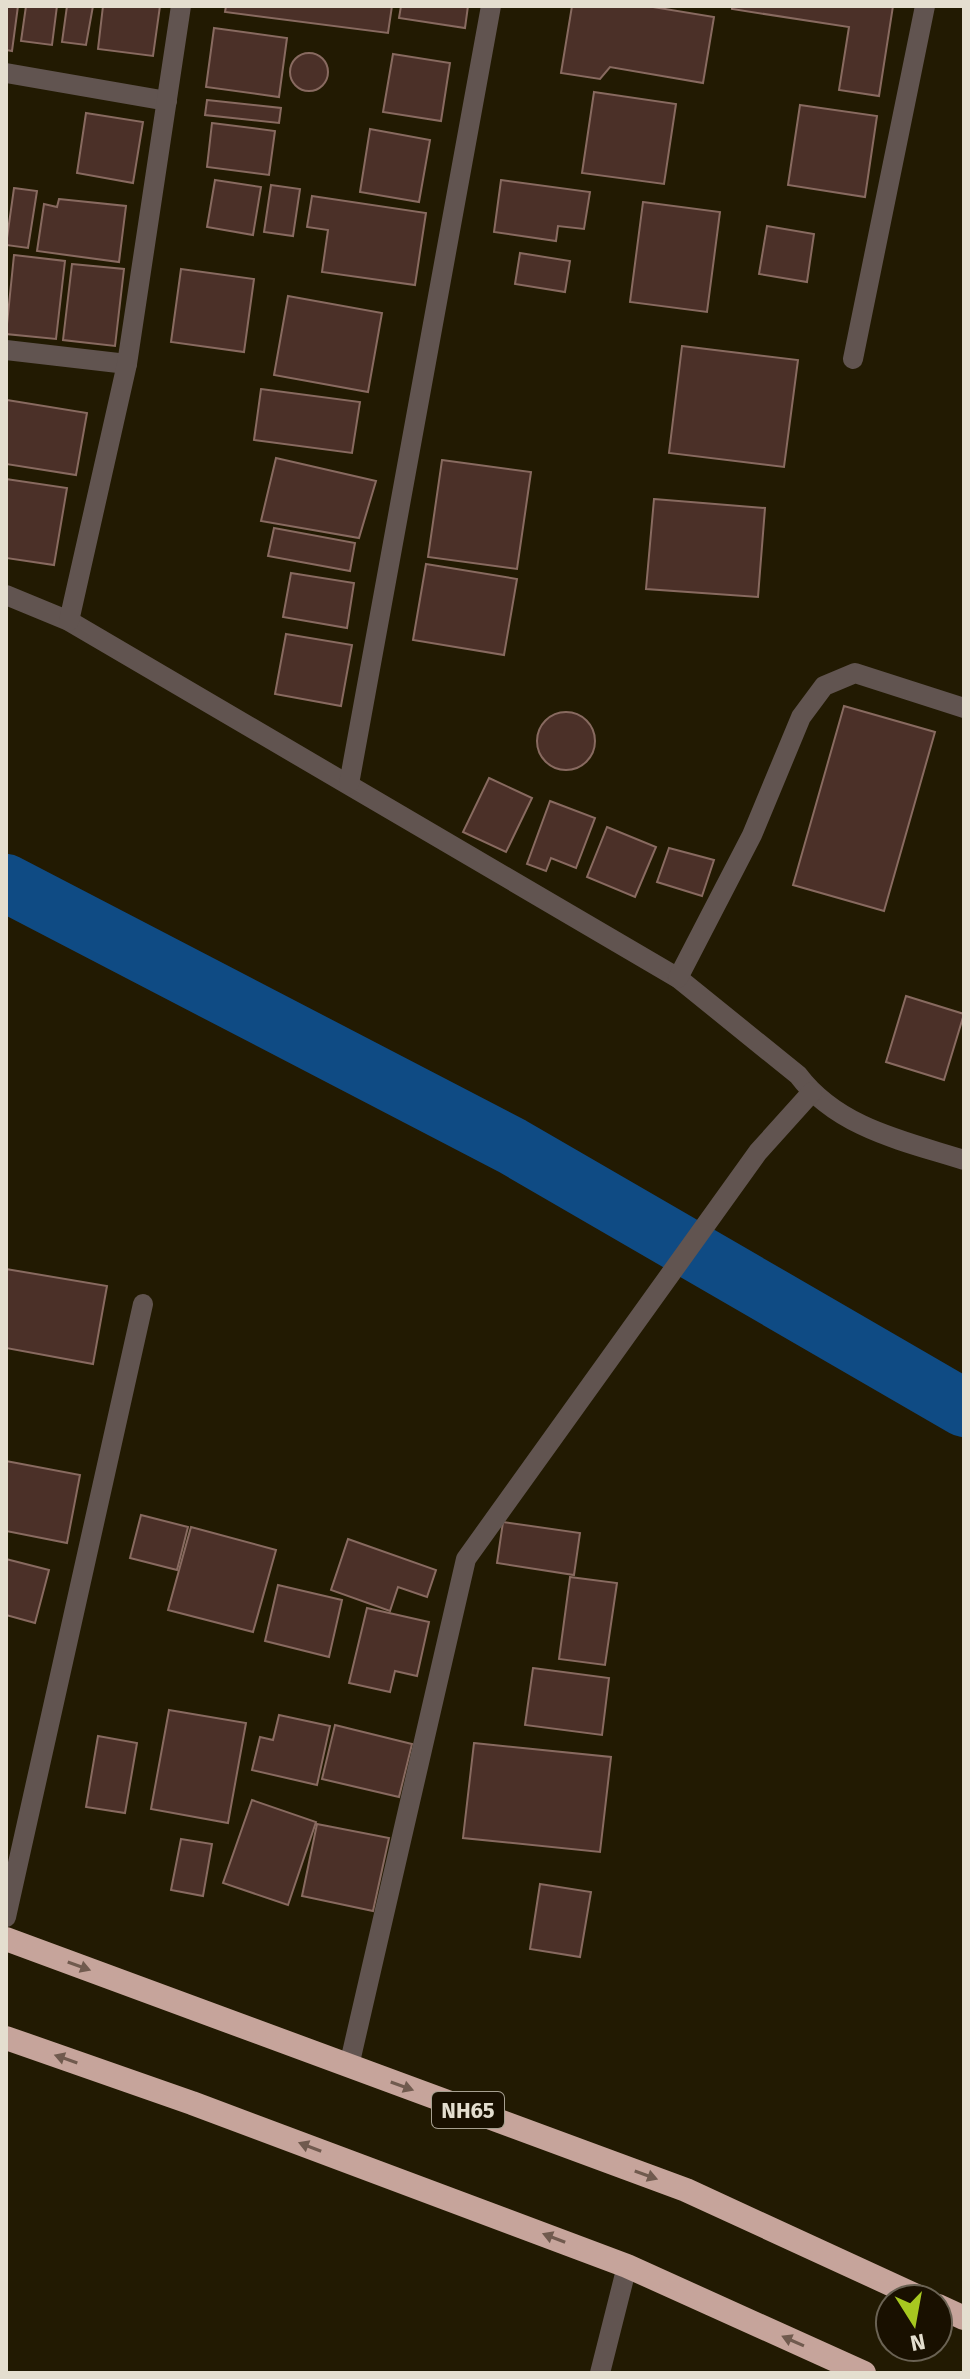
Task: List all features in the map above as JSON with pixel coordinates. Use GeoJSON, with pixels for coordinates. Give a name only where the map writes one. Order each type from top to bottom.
{"type":"FeatureCollection","features":[{"type":"Feature","properties":{"kind":"highway","name":"NH65"},"geometry":{"type":"LineString","coordinates":[[6,1939],[686,2190],[888,2283]]}},
{"type":"Feature","properties":{"kind":"highway"},"geometry":{"type":"LineString","coordinates":[[6,2038],[192,2103],[627,2266],[864,2373]]}},
{"type":"Feature","properties":{"kind":"street"},"geometry":{"type":"LineString","coordinates":[[69,621],[127,364],[181,6]]}},
{"type":"Feature","properties":{"kind":"street"},"geometry":{"type":"LineString","coordinates":[[349,784],[491,6]]}},
{"type":"Feature","properties":{"kind":"street"},"geometry":{"type":"LineString","coordinates":[[853,359],[925,6]]}},
{"type":"Feature","properties":{"kind":"street"},"geometry":{"type":"LineString","coordinates":[[6,73],[167,101]]}},
{"type":"Feature","properties":{"kind":"street"},"geometry":{"type":"LineString","coordinates":[[6,350],[127,364]]}},
{"type":"Feature","properties":{"kind":"street"},"geometry":{"type":"LineString","coordinates":[[6,595],[69,621],[678,978],[798,1075],[812,1092],[859,1127],[964,1160]]}},
{"type":"Feature","properties":{"kind":"street"},"geometry":{"type":"LineString","coordinates":[[678,978],[752,835],[801,717],[824,686],[855,673],[964,708]]}},
{"type":"Feature","properties":{"kind":"street"},"geometry":{"type":"LineString","coordinates":[[349,2066],[466,1559],[758,1152],[812,1092]]}},
{"type":"Feature","properties":{"kind":"street"},"geometry":{"type":"LineString","coordinates":[[6,1917],[143,1304]]}},
{"type":"Feature","properties":{"kind":"street"},"geometry":{"type":"LineString","coordinates":[[600,2373],[627,2266]]}},
{"type":"Feature","properties":{"kind":"building"},"geometry":{"type":"Polygon","coordinates":[[[6,6],[18,6],[12,51],[6,50],[6,6]]]}},
{"type":"Feature","properties":{"kind":"building"},"geometry":{"type":"Polygon","coordinates":[[[26,6],[57,6],[52,45],[21,41],[26,6]]]}},
{"type":"Feature","properties":{"kind":"building"},"geometry":{"type":"Polygon","coordinates":[[[67,6],[93,6],[86,45],[62,42],[67,6]]]}},
{"type":"Feature","properties":{"kind":"building"},"geometry":{"type":"Polygon","coordinates":[[[103,6],[160,6],[153,56],[98,49],[103,6]]]}},
{"type":"Feature","properties":{"kind":"building"},"geometry":{"type":"Polygon","coordinates":[[[226,6],[392,6],[388,33],[225,12],[226,6]]]}},
{"type":"Feature","properties":{"kind":"building"},"geometry":{"type":"Polygon","coordinates":[[[401,6],[468,6],[465,28],[399,18],[401,6]]]}},
{"type":"Feature","properties":{"kind":"building"},"geometry":{"type":"Polygon","coordinates":[[[572,6],[647,6],[714,17],[703,83],[610,67],[600,79],[561,73],[572,6]]]}},
{"type":"Feature","properties":{"kind":"building"},"geometry":{"type":"Polygon","coordinates":[[[732,6],[893,6],[879,96],[839,90],[849,27],[732,9],[732,6]]]}},
{"type":"Feature","properties":{"kind":"building"},"geometry":{"type":"Polygon","coordinates":[[[214,28],[287,38],[279,97],[206,87],[214,28]]]}},
{"type":"Feature","properties":{"kind":"building"},"geometry":{"type":"Polygon","coordinates":[[[309,53],[323,58],[328,72],[323,86],[309,91],[295,86],[290,72],[295,58],[309,53]]]}},
{"type":"Feature","properties":{"kind":"building"},"geometry":{"type":"Polygon","coordinates":[[[393,54],[450,63],[441,121],[383,112],[393,54]]]}},
{"type":"Feature","properties":{"kind":"building"},"geometry":{"type":"Polygon","coordinates":[[[594,92],[676,104],[664,184],[582,173],[594,92]]]}},
{"type":"Feature","properties":{"kind":"building"},"geometry":{"type":"Polygon","coordinates":[[[207,100],[281,108],[279,123],[205,115],[207,100]]]}},
{"type":"Feature","properties":{"kind":"building"},"geometry":{"type":"Polygon","coordinates":[[[800,105],[877,116],[865,197],[788,185],[800,105]]]}},
{"type":"Feature","properties":{"kind":"building"},"geometry":{"type":"Polygon","coordinates":[[[86,113],[143,122],[133,183],[77,173],[86,113]]]}},
{"type":"Feature","properties":{"kind":"building"},"geometry":{"type":"Polygon","coordinates":[[[212,123],[275,131],[269,175],[207,167],[212,123]]]}},
{"type":"Feature","properties":{"kind":"building"},"geometry":{"type":"Polygon","coordinates":[[[370,129],[430,140],[419,202],[360,192],[370,129]]]}},
{"type":"Feature","properties":{"kind":"building"},"geometry":{"type":"Polygon","coordinates":[[[215,180],[261,187],[253,235],[207,227],[215,180]]]}},
{"type":"Feature","properties":{"kind":"building"},"geometry":{"type":"Polygon","coordinates":[[[501,180],[590,192],[584,229],[558,226],[556,241],[494,232],[501,180]]]}},
{"type":"Feature","properties":{"kind":"building"},"geometry":{"type":"Polygon","coordinates":[[[271,185],[300,189],[293,236],[264,232],[271,185]]]}},
{"type":"Feature","properties":{"kind":"building"},"geometry":{"type":"Polygon","coordinates":[[[14,188],[37,191],[28,248],[6,245],[14,188]]]}},
{"type":"Feature","properties":{"kind":"building"},"geometry":{"type":"Polygon","coordinates":[[[312,196],[426,213],[415,285],[322,272],[328,230],[307,227],[312,196]]]}},
{"type":"Feature","properties":{"kind":"building"},"geometry":{"type":"Polygon","coordinates":[[[59,199],[126,206],[119,262],[37,251],[44,204],[57,207],[59,199]]]}},
{"type":"Feature","properties":{"kind":"building"},"geometry":{"type":"Polygon","coordinates":[[[643,202],[720,212],[707,312],[630,302],[643,202]]]}},
{"type":"Feature","properties":{"kind":"building"},"geometry":{"type":"Polygon","coordinates":[[[767,226],[814,234],[807,282],[759,274],[767,226]]]}},
{"type":"Feature","properties":{"kind":"building"},"geometry":{"type":"Polygon","coordinates":[[[520,253],[570,261],[565,292],[515,284],[520,253]]]}},
{"type":"Feature","properties":{"kind":"building"},"geometry":{"type":"Polygon","coordinates":[[[14,255],[65,261],[56,339],[6,334],[14,255]]]}},
{"type":"Feature","properties":{"kind":"building"},"geometry":{"type":"Polygon","coordinates":[[[72,264],[124,269],[115,346],[63,340],[72,264]]]}},
{"type":"Feature","properties":{"kind":"building"},"geometry":{"type":"Polygon","coordinates":[[[181,269],[254,279],[244,352],[171,342],[181,269]]]}},
{"type":"Feature","properties":{"kind":"building"},"geometry":{"type":"Polygon","coordinates":[[[288,296],[382,313],[368,392],[274,375],[288,296]]]}},
{"type":"Feature","properties":{"kind":"building"},"geometry":{"type":"Polygon","coordinates":[[[682,346],[798,360],[784,467],[669,453],[682,346]]]}},
{"type":"Feature","properties":{"kind":"building"},"geometry":{"type":"Polygon","coordinates":[[[261,389],[360,402],[352,453],[254,440],[261,389]]]}},
{"type":"Feature","properties":{"kind":"building"},"geometry":{"type":"Polygon","coordinates":[[[7,400],[87,413],[76,475],[6,464],[7,400]]]}},
{"type":"Feature","properties":{"kind":"building"},"geometry":{"type":"Polygon","coordinates":[[[276,458],[376,481],[359,538],[261,521],[276,458]]]}},
{"type":"Feature","properties":{"kind":"building"},"geometry":{"type":"Polygon","coordinates":[[[442,460],[531,472],[517,569],[428,557],[442,460]]]}},
{"type":"Feature","properties":{"kind":"building"},"geometry":{"type":"Polygon","coordinates":[[[6,479],[67,488],[54,565],[6,558],[6,479]]]}},
{"type":"Feature","properties":{"kind":"building"},"geometry":{"type":"Polygon","coordinates":[[[654,499],[765,508],[758,597],[646,589],[654,499]]]}},
{"type":"Feature","properties":{"kind":"building"},"geometry":{"type":"Polygon","coordinates":[[[274,528],[355,543],[350,571],[268,556],[274,528]]]}},
{"type":"Feature","properties":{"kind":"building"},"geometry":{"type":"Polygon","coordinates":[[[426,564],[517,579],[504,655],[413,640],[426,564]]]}},
{"type":"Feature","properties":{"kind":"building"},"geometry":{"type":"Polygon","coordinates":[[[291,573],[354,583],[347,628],[283,617],[291,573]]]}},
{"type":"Feature","properties":{"kind":"building"},"geometry":{"type":"Polygon","coordinates":[[[286,634],[352,645],[341,706],[275,694],[286,634]]]}},
{"type":"Feature","properties":{"kind":"building"},"geometry":{"type":"Polygon","coordinates":[[[844,706],[935,732],[884,911],[793,885],[844,706]]]}},
{"type":"Feature","properties":{"kind":"building"},"geometry":{"type":"Polygon","coordinates":[[[566,712],[586,721],[595,741],[586,761],[566,770],[546,761],[537,741],[546,721],[566,712]]]}},
{"type":"Feature","properties":{"kind":"building"},"geometry":{"type":"Polygon","coordinates":[[[489,778],[532,798],[506,852],[463,832],[489,778]]]}},
{"type":"Feature","properties":{"kind":"building"},"geometry":{"type":"Polygon","coordinates":[[[550,801],[595,818],[576,868],[551,858],[546,871],[527,864],[550,801]]]}},
{"type":"Feature","properties":{"kind":"building"},"geometry":{"type":"Polygon","coordinates":[[[607,827],[656,847],[635,897],[587,877],[607,827]]]}},
{"type":"Feature","properties":{"kind":"building"},"geometry":{"type":"Polygon","coordinates":[[[669,848],[714,860],[702,896],[657,882],[669,848]]]}},
{"type":"Feature","properties":{"kind":"building"},"geometry":{"type":"Polygon","coordinates":[[[906,996],[964,1014],[944,1080],[886,1062],[906,996]]]}},
{"type":"Feature","properties":{"kind":"building"},"geometry":{"type":"Polygon","coordinates":[[[6,1269],[107,1286],[93,1364],[6,1348],[6,1269]]]}},
{"type":"Feature","properties":{"kind":"building"},"geometry":{"type":"Polygon","coordinates":[[[6,1461],[80,1475],[67,1543],[6,1531],[6,1461]]]}},
{"type":"Feature","properties":{"kind":"building"},"geometry":{"type":"Polygon","coordinates":[[[141,1515],[188,1527],[177,1570],[130,1558],[141,1515]]]}},
{"type":"Feature","properties":{"kind":"building"},"geometry":{"type":"Polygon","coordinates":[[[503,1522],[580,1533],[574,1575],[497,1563],[503,1522]]]}},
{"type":"Feature","properties":{"kind":"building"},"geometry":{"type":"Polygon","coordinates":[[[191,1527],[276,1550],[253,1632],[168,1610],[191,1527]]]}},
{"type":"Feature","properties":{"kind":"building"},"geometry":{"type":"Polygon","coordinates":[[[348,1539],[436,1570],[427,1597],[398,1587],[390,1611],[331,1590],[348,1539]]]}},
{"type":"Feature","properties":{"kind":"building"},"geometry":{"type":"Polygon","coordinates":[[[6,1559],[49,1570],[35,1623],[6,1615],[6,1559]]]}},
{"type":"Feature","properties":{"kind":"building"},"geometry":{"type":"Polygon","coordinates":[[[570,1577],[617,1583],[605,1665],[559,1659],[570,1577]]]}},
{"type":"Feature","properties":{"kind":"building"},"geometry":{"type":"Polygon","coordinates":[[[278,1585],[342,1600],[329,1657],[265,1641],[278,1585]]]}},
{"type":"Feature","properties":{"kind":"building"},"geometry":{"type":"Polygon","coordinates":[[[367,1608],[429,1622],[417,1676],[395,1671],[390,1692],[349,1683],[367,1608]]]}},
{"type":"Feature","properties":{"kind":"building"},"geometry":{"type":"Polygon","coordinates":[[[533,1668],[609,1678],[602,1735],[525,1725],[533,1668]]]}},
{"type":"Feature","properties":{"kind":"building"},"geometry":{"type":"Polygon","coordinates":[[[169,1710],[246,1723],[228,1823],[151,1809],[169,1710]]]}},
{"type":"Feature","properties":{"kind":"building"},"geometry":{"type":"Polygon","coordinates":[[[279,1715],[330,1726],[317,1785],[252,1770],[260,1737],[273,1740],[279,1715]]]}},
{"type":"Feature","properties":{"kind":"building"},"geometry":{"type":"Polygon","coordinates":[[[335,1725],[412,1744],[399,1797],[322,1779],[335,1725]]]}},
{"type":"Feature","properties":{"kind":"building"},"geometry":{"type":"Polygon","coordinates":[[[98,1736],[137,1743],[125,1813],[86,1807],[98,1736]]]}},
{"type":"Feature","properties":{"kind":"building"},"geometry":{"type":"Polygon","coordinates":[[[474,1743],[611,1757],[600,1852],[463,1838],[474,1743]]]}},
{"type":"Feature","properties":{"kind":"building"},"geometry":{"type":"Polygon","coordinates":[[[252,1800],[316,1822],[288,1905],[223,1883],[252,1800]]]}},
{"type":"Feature","properties":{"kind":"building"},"geometry":{"type":"Polygon","coordinates":[[[317,1824],[389,1838],[373,1911],[302,1896],[317,1824]]]}},
{"type":"Feature","properties":{"kind":"building"},"geometry":{"type":"Polygon","coordinates":[[[181,1839],[212,1844],[203,1896],[171,1890],[181,1839]]]}},
{"type":"Feature","properties":{"kind":"building"},"geometry":{"type":"Polygon","coordinates":[[[540,1884],[591,1892],[580,1957],[530,1949],[540,1884]]]}},
{"type":"Feature","properties":{"kind":"waterway"},"geometry":{"type":"LineString","coordinates":[[6,883],[512,1146],[964,1408]]}}]}
